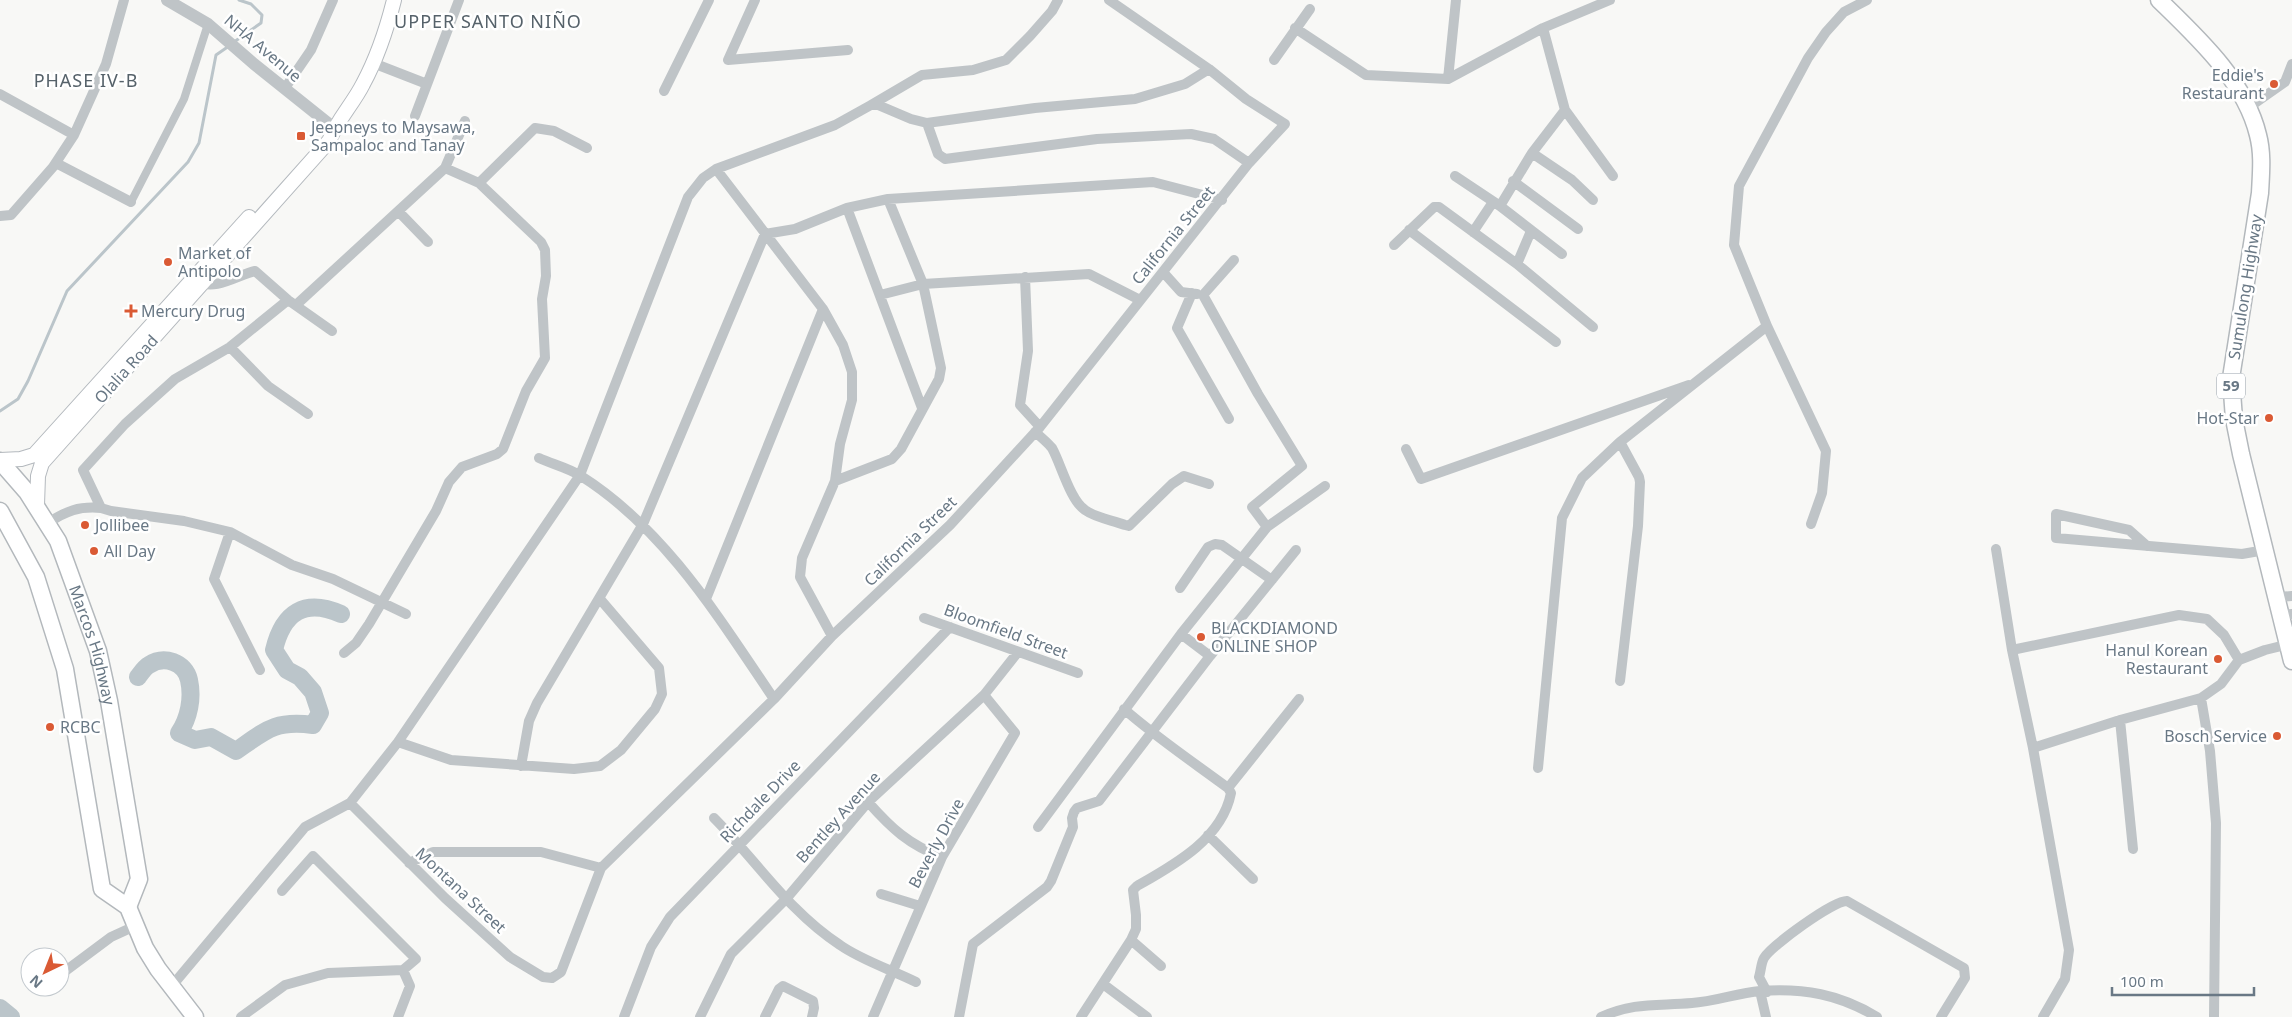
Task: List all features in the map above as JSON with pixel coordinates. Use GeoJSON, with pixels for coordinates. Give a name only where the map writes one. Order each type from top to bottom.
{"type":"FeatureCollection","features":[{"type":"Feature","properties":{"kind":"main road","name":"Olalia Road"},"geometry":{"type":"LineString","coordinates":[[37,505],[38,476],[42,463],[313,146],[334,128],[363,85],[373,63],[394,0]]}},
{"type":"Feature","properties":{"kind":"main road","name":"Sumulong Highway"},"geometry":{"type":"LineString","coordinates":[[2159,0],[2215,59],[2236,86],[2248,108],[2258,135],[2262,162],[2256,221],[2230,378],[2234,419],[2265,550],[2284,596],[2292,661]]}},
{"type":"Feature","properties":{"kind":"main road","name":"Olalia Road"},"geometry":{"type":"LineString","coordinates":[[0,461],[21,460],[34,455],[198,280]]}},
{"type":"Feature","properties":{"kind":"main road","name":"Marcos Highway"},"geometry":{"type":"LineString","coordinates":[[0,461],[37,505],[58,541],[98,651],[109,700],[138,879],[128,907],[102,890],[65,669],[36,577],[1,515]]}},
{"type":"Feature","properties":{"kind":"main road"},"geometry":{"type":"LineString","coordinates":[[128,907],[145,948],[171,987],[195,1017]]}},
{"type":"Feature","properties":{"kind":"street"},"geometry":{"type":"LineString","coordinates":[[0,216],[11,215],[55,165],[74,135],[106,64],[124,0]]}},
{"type":"Feature","properties":{"kind":"street","name":"NHA Avenue"},"geometry":{"type":"LineString","coordinates":[[166,0],[208,24],[334,128]]}},
{"type":"Feature","properties":{"kind":"street"},"geometry":{"type":"LineString","coordinates":[[285,88],[311,50],[333,0]]}},
{"type":"Feature","properties":{"kind":"street"},"geometry":{"type":"LineString","coordinates":[[415,116],[459,0]]}},
{"type":"Feature","properties":{"kind":"street"},"geometry":{"type":"LineString","coordinates":[[664,91],[709,0]]}},
{"type":"Feature","properties":{"kind":"street"},"geometry":{"type":"LineString","coordinates":[[755,0],[728,60],[848,50]]}},
{"type":"Feature","properties":{"kind":"street"},"geometry":{"type":"LineString","coordinates":[[171,987],[305,827],[350,803],[398,742],[580,476],[688,197],[703,178],[716,169],[835,125],[922,76],[973,70],[1006,60],[1030,36],[1058,0]]}},
{"type":"Feature","properties":{"kind":"street"},"geometry":{"type":"LineString","coordinates":[[871,106],[878,105],[910,119],[926,123],[1034,108],[1135,99],[1185,84],[1209,69],[1109,0]]}},
{"type":"Feature","properties":{"kind":"street"},"geometry":{"type":"LineString","coordinates":[[1448,79],[1456,0]]}},
{"type":"Feature","properties":{"kind":"street"},"geometry":{"type":"LineString","coordinates":[[1295,28],[1366,75],[1448,79],[1543,28],[1610,0]]}},
{"type":"Feature","properties":{"kind":"street"},"geometry":{"type":"LineString","coordinates":[[1811,524],[1822,493],[1826,451],[1767,326],[1734,245],[1739,186],[1808,58],[1826,32],[1844,12],[1867,0]]}},
{"type":"Feature","properties":{"kind":"street"},"geometry":{"type":"LineString","coordinates":[[1274,60],[1310,9]]}},
{"type":"Feature","properties":{"kind":"street"},"geometry":{"type":"LineString","coordinates":[[55,165],[131,202],[184,99],[208,24]]}},
{"type":"Feature","properties":{"kind":"street"},"geometry":{"type":"LineString","coordinates":[[1543,28],[1565,110],[1613,176]]}},
{"type":"Feature","properties":{"kind":"street"},"geometry":{"type":"LineString","coordinates":[[373,63],[426,84]]}},
{"type":"Feature","properties":{"kind":"street"},"geometry":{"type":"LineString","coordinates":[[2248,108],[2288,84],[2292,64]]}},
{"type":"Feature","properties":{"kind":"street","name":"California Street"},"geometry":{"type":"LineString","coordinates":[[561,972],[601,868],[774,698],[832,636],[950,525],[1038,429],[1222,200],[1249,163],[1285,124],[1246,99],[1209,69]]}},
{"type":"Feature","properties":{"kind":"street"},"geometry":{"type":"LineString","coordinates":[[0,94],[74,135]]}},
{"type":"Feature","properties":{"kind":"street"},"geometry":{"type":"LineString","coordinates":[[1473,232],[1497,204],[1532,153],[1565,110]]}},
{"type":"Feature","properties":{"kind":"street"},"geometry":{"type":"LineString","coordinates":[[101,508],[83,470],[125,424],[175,379],[230,347],[292,302],[398,211],[445,168],[465,121]]}},
{"type":"Feature","properties":{"kind":"street"},"geometry":{"type":"LineString","coordinates":[[926,123],[938,154],[945,159],[1096,139],[1191,134],[1214,139],[1249,163]]}},
{"type":"Feature","properties":{"kind":"street"},"geometry":{"type":"LineString","coordinates":[[479,183],[535,128],[554,130],[587,148]]}},
{"type":"Feature","properties":{"kind":"street"},"geometry":{"type":"LineString","coordinates":[[1532,153],[1572,180],[1593,200]]}},
{"type":"Feature","properties":{"kind":"street"},"geometry":{"type":"LineString","coordinates":[[344,653],[364,632],[436,511],[449,482],[462,467],[497,454],[503,449],[526,391],[545,358],[542,299],[546,276],[545,250],[541,242],[479,183],[445,168]]}},
{"type":"Feature","properties":{"kind":"street"},"geometry":{"type":"LineString","coordinates":[[716,169],[823,308],[843,345],[852,372],[852,400],[840,444],[835,480],[802,558],[800,577],[832,636]]}},
{"type":"Feature","properties":{"kind":"street"},"geometry":{"type":"LineString","coordinates":[[1455,176],[1497,204],[1562,254]]}},
{"type":"Feature","properties":{"kind":"street"},"geometry":{"type":"LineString","coordinates":[[1513,181],[1578,228]]}},
{"type":"Feature","properties":{"kind":"street"},"geometry":{"type":"LineString","coordinates":[[765,234],[795,230],[847,208],[888,199],[1153,182],[1222,200]]}},
{"type":"Feature","properties":{"kind":"street"},"geometry":{"type":"LineString","coordinates":[[835,480],[892,459],[901,450],[938,379],[941,368],[923,284],[888,199]]}},
{"type":"Feature","properties":{"kind":"street"},"geometry":{"type":"LineString","coordinates":[[1394,245],[1434,207],[1439,208],[1517,264],[1593,327]]}},
{"type":"Feature","properties":{"kind":"street"},"geometry":{"type":"LineString","coordinates":[[847,208],[922,408]]}},
{"type":"Feature","properties":{"kind":"street"},"geometry":{"type":"LineString","coordinates":[[398,211],[428,242]]}},
{"type":"Feature","properties":{"kind":"street"},"geometry":{"type":"LineString","coordinates":[[1409,230],[1556,342]]}},
{"type":"Feature","properties":{"kind":"street"},"geometry":{"type":"LineString","coordinates":[[1517,264],[1532,230]]}},
{"type":"Feature","properties":{"kind":"street"},"geometry":{"type":"LineString","coordinates":[[521,766],[528,721],[643,524],[765,234]]}},
{"type":"Feature","properties":{"kind":"street"},"geometry":{"type":"LineString","coordinates":[[1203,295],[1234,260]]}},
{"type":"Feature","properties":{"kind":"street"},"geometry":{"type":"LineString","coordinates":[[198,280],[217,284],[255,271],[292,302],[332,331]]}},
{"type":"Feature","properties":{"kind":"street"},"geometry":{"type":"LineString","coordinates":[[1163,272],[1181,292],[1203,295]]}},
{"type":"Feature","properties":{"kind":"street"},"geometry":{"type":"LineString","coordinates":[[880,296],[923,284],[1089,274],[1140,300]]}},
{"type":"Feature","properties":{"kind":"street"},"geometry":{"type":"LineString","coordinates":[[1025,277],[1028,351],[1020,405],[1049,444],[1080,506],[1086,511],[1129,526],[1172,484],[1184,476],[1209,484]]}},
{"type":"Feature","properties":{"kind":"street"},"geometry":{"type":"LineString","coordinates":[[1192,293],[1177,328],[1229,419]]}},
{"type":"Feature","properties":{"kind":"street"},"geometry":{"type":"LineString","coordinates":[[1203,295],[1258,394],[1302,466],[1252,507],[1267,527]]}},
{"type":"Feature","properties":{"kind":"street"},"geometry":{"type":"LineString","coordinates":[[706,599],[823,308]]}},
{"type":"Feature","properties":{"kind":"street"},"geometry":{"type":"LineString","coordinates":[[1538,768],[1562,518],[1582,478],[1620,442],[1767,326]]}},
{"type":"Feature","properties":{"kind":"street"},"geometry":{"type":"LineString","coordinates":[[230,347],[268,386],[308,414]]}},
{"type":"Feature","properties":{"kind":"street"},"geometry":{"type":"LineString","coordinates":[[1406,449],[1421,479],[1697,383]]}},
{"type":"Feature","properties":{"kind":"street"},"geometry":{"type":"LineString","coordinates":[[1620,442],[1639,476],[1640,482],[1638,526],[1620,682]]}},
{"type":"Feature","properties":{"kind":"street"},"geometry":{"type":"LineString","coordinates":[[539,458],[580,476],[643,524],[706,599],[774,698]]}},
{"type":"Feature","properties":{"kind":"street"},"geometry":{"type":"LineString","coordinates":[[1038,827],[1181,634],[1267,527],[1326,486]]}},
{"type":"Feature","properties":{"kind":"street"},"geometry":{"type":"LineString","coordinates":[[48,523],[65,512],[82,507],[101,508],[184,521],[230,532],[292,565],[333,579],[406,614]]}},
{"type":"Feature","properties":{"kind":"street"},"geometry":{"type":"LineString","coordinates":[[2147,546],[2129,530],[2056,514],[2056,538],[2147,546],[2242,554],[2265,550]]}},
{"type":"Feature","properties":{"kind":"street"},"geometry":{"type":"LineString","coordinates":[[230,532],[214,579],[260,670]]}},
{"type":"Feature","properties":{"kind":"street"},"geometry":{"type":"LineString","coordinates":[[1180,588],[1211,544],[1219,544],[1272,580]]}},
{"type":"Feature","properties":{"kind":"street"},"geometry":{"type":"LineString","coordinates":[[1996,549],[2012,650],[2033,748],[2069,950],[2064,979],[2043,1017]]}},
{"type":"Feature","properties":{"kind":"street"},"geometry":{"type":"LineString","coordinates":[[958,1017],[973,944],[1047,887],[1073,828],[1072,818],[1074,812],[1077,808],[1099,801],[1210,656],[1296,550]]}},
{"type":"Feature","properties":{"kind":"street"},"geometry":{"type":"LineString","coordinates":[[398,742],[451,760],[574,769],[600,766],[621,750],[655,709],[662,694],[659,668],[600,599]]}},
{"type":"Feature","properties":{"kind":"street"},"geometry":{"type":"LineString","coordinates":[[2012,650],[2179,615],[2207,619],[2224,635],[2239,660]]}},
{"type":"Feature","properties":{"kind":"street","name":"Bloomfield Street"},"geometry":{"type":"LineString","coordinates":[[924,618],[1078,673]]}},
{"type":"Feature","properties":{"kind":"street","name":"Richdale Drive"},"geometry":{"type":"LineString","coordinates":[[624,1017],[651,947],[670,917],[950,627]]}},
{"type":"Feature","properties":{"kind":"street"},"geometry":{"type":"LineString","coordinates":[[1181,634],[1210,656]]}},
{"type":"Feature","properties":{"kind":"street"},"geometry":{"type":"LineString","coordinates":[[2033,748],[2120,720],[2201,698],[2221,684],[2239,660],[2265,650],[2289,644]]}},
{"type":"Feature","properties":{"kind":"street","name":"Bentley Avenue"},"geometry":{"type":"LineString","coordinates":[[700,1017],[731,954],[786,899],[868,802],[984,695],[1018,652]]}},
{"type":"Feature","properties":{"kind":"street","name":"Beverly Drive"},"geometry":{"type":"LineString","coordinates":[[873,1017],[942,857],[1015,733],[984,695]]}},
{"type":"Feature","properties":{"kind":"street"},"geometry":{"type":"LineString","coordinates":[[2201,698],[2210,751],[2216,823],[2214,1017]]}},
{"type":"Feature","properties":{"kind":"street"},"geometry":{"type":"LineString","coordinates":[[1228,788],[1299,699]]}},
{"type":"Feature","properties":{"kind":"street"},"geometry":{"type":"LineString","coordinates":[[1081,1017],[1132,940],[1136,929],[1133,890],[1174,865],[1208,834],[1222,818],[1229,803],[1230,793],[1228,788],[1152,734],[1124,709]]}},
{"type":"Feature","properties":{"kind":"street"},"geometry":{"type":"LineString","coordinates":[[2120,720],[2133,849]]}},
{"type":"Feature","properties":{"kind":"street"},"geometry":{"type":"LineString","coordinates":[[868,802],[900,836],[921,850],[942,857]]}},
{"type":"Feature","properties":{"kind":"street","name":"Montana Street"},"geometry":{"type":"LineString","coordinates":[[350,803],[410,863],[510,957],[543,977],[552,978],[561,972]]}},
{"type":"Feature","properties":{"kind":"street"},"geometry":{"type":"LineString","coordinates":[[714,818],[740,844],[806,920],[841,946],[916,982]]}},
{"type":"Feature","properties":{"kind":"street"},"geometry":{"type":"LineString","coordinates":[[1208,834],[1253,879]]}},
{"type":"Feature","properties":{"kind":"street"},"geometry":{"type":"LineString","coordinates":[[410,863],[433,852],[541,852],[601,868]]}},
{"type":"Feature","properties":{"kind":"street"},"geometry":{"type":"LineString","coordinates":[[241,1017],[285,985],[328,973],[403,970],[416,959],[313,856],[282,891]]}},
{"type":"Feature","properties":{"kind":"street"},"geometry":{"type":"LineString","coordinates":[[881,894],[920,906]]}},
{"type":"Feature","properties":{"kind":"street"},"geometry":{"type":"LineString","coordinates":[[1766,1017],[1759,977],[1764,958],[1780,942],[1822,913],[1840,902],[1847,901],[1964,968],[1964,978],[1941,1017]]}},
{"type":"Feature","properties":{"kind":"street"},"geometry":{"type":"LineString","coordinates":[[70,968],[111,937],[135,926]]}},
{"type":"Feature","properties":{"kind":"street"},"geometry":{"type":"LineString","coordinates":[[1132,940],[1161,966]]}},
{"type":"Feature","properties":{"kind":"street"},"geometry":{"type":"LineString","coordinates":[[398,1017],[410,986],[403,970]]}},
{"type":"Feature","properties":{"kind":"street"},"geometry":{"type":"LineString","coordinates":[[1103,984],[1147,1017]]}},
{"type":"Feature","properties":{"kind":"street"},"geometry":{"type":"LineString","coordinates":[[765,1017],[779,989],[783,986],[813,1000],[812,1017]]}},
{"type":"Feature","properties":{"kind":"street"},"geometry":{"type":"LineString","coordinates":[[1601,1017],[1617,1010],[1648,1004],[1692,1004],[1763,992],[1817,992],[1842,999],[1877,1017]]}},
{"type":"Feature","properties":{"kind":"waterway"},"geometry":{"type":"LineString","coordinates":[[234,42],[261,23],[262,15],[251,4],[239,0]]}},
{"type":"Feature","properties":{"kind":"waterway"},"geometry":{"type":"LineString","coordinates":[[0,411],[18,399],[28,381],[67,291],[188,162],[199,143],[216,55],[229,46]]}},
{"type":"Feature","properties":{"kind":"waterway"},"geometry":{"type":"LineString","coordinates":[[138,677],[146,667],[155,662],[167,661],[179,665],[187,674],[191,694],[188,714],[179,733],[195,740],[211,737],[236,751],[255,737],[280,725],[313,725],[320,713],[313,692],[300,677],[287,670],[274,650],[283,626],[297,612],[306,608],[317,608],[328,609],[341,614]]}},
{"type":"Feature","properties":{"kind":"waterway"},"geometry":{"type":"LineString","coordinates":[[0,1008],[11,1017]]}},
{"type":"Feature","properties":{"kind":"place","name":"Eddie's Restaurant"},"geometry":{"type":"Point","coordinates":[2274,84]}},
{"type":"Feature","properties":{"kind":"place","name":"Jeepneys to Maysawa, Sampaloc and Tanay"},"geometry":{"type":"Point","coordinates":[301,136]}},
{"type":"Feature","properties":{"kind":"place","name":"Market of Antipolo"},"geometry":{"type":"Point","coordinates":[168,262]}},
{"type":"Feature","properties":{"kind":"place","name":"Mercury Drug"},"geometry":{"type":"Point","coordinates":[131,311]}},
{"type":"Feature","properties":{"kind":"place","name":"Hot-Star"},"geometry":{"type":"Point","coordinates":[2269,418]}},
{"type":"Feature","properties":{"kind":"place","name":"Jollibee"},"geometry":{"type":"Point","coordinates":[85,525]}},
{"type":"Feature","properties":{"kind":"place","name":"All Day"},"geometry":{"type":"Point","coordinates":[94,551]}},
{"type":"Feature","properties":{"kind":"place","name":"BLACKDIAMOND ONLINE SHOP"},"geometry":{"type":"Point","coordinates":[1201,637]}},
{"type":"Feature","properties":{"kind":"place","name":"Hanul Korean Restaurant"},"geometry":{"type":"Point","coordinates":[2218,659]}},
{"type":"Feature","properties":{"kind":"place","name":"RCBC"},"geometry":{"type":"Point","coordinates":[50,727]}},
{"type":"Feature","properties":{"kind":"place","name":"Bosch Service"},"geometry":{"type":"Point","coordinates":[2277,736]}},
{"type":"Feature","properties":{"kind":"district","name":"UPPER SANTO NIÑO"},"geometry":{"type":"Point","coordinates":[488,22]}},
{"type":"Feature","properties":{"kind":"district","name":"PHASE IV-B"},"geometry":{"type":"Point","coordinates":[86,81]}}]}
